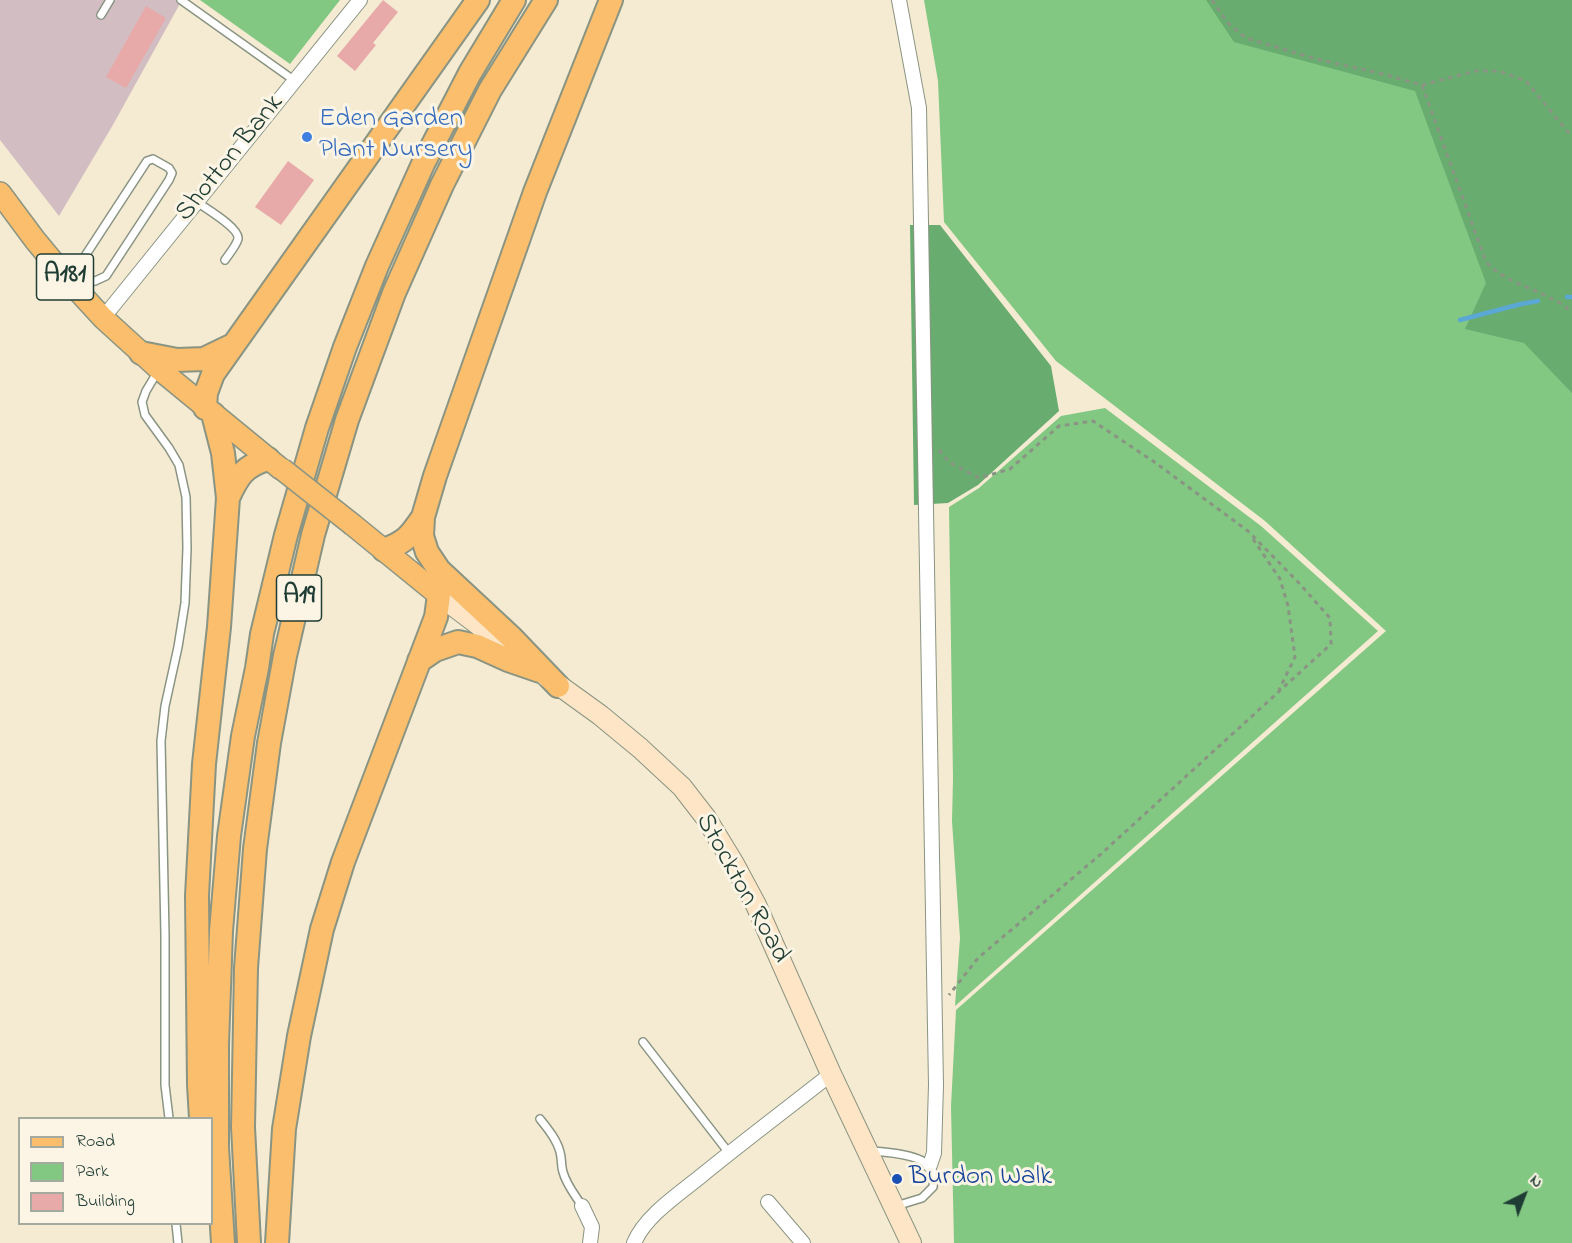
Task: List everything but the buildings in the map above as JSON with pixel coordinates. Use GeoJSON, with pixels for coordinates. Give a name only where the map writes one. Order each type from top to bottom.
{"type":"FeatureCollection","features":[{"type":"Feature","properties":{"kind":"highway"},"geometry":{"type":"LineString","coordinates":[[201,1117],[197,896],[204,764],[219,627],[228,498],[223,453],[209,411],[206,393],[213,374],[478,0]]}},
{"type":"Feature","properties":{"kind":"highway","name":"A19"},"geometry":{"type":"LineString","coordinates":[[223,1243],[217,1147],[217,1045],[221,931],[231,825],[243,736],[262,633],[286,535],[317,428],[376,266],[423,164],[470,73],[514,0]]}},
{"type":"Feature","properties":{"kind":"highway","name":"A19"},"geometry":{"type":"LineString","coordinates":[[249,1243],[243,1116],[246,968],[255,849],[269,743],[285,656],[313,535],[347,420],[394,293],[442,185],[490,90],[546,0]]}},
{"type":"Feature","properties":{"kind":"highway"},"geometry":{"type":"LineString","coordinates":[[558,686],[512,638],[439,570],[427,552],[422,536],[423,517],[439,465],[535,192],[610,0]]}},
{"type":"Feature","properties":{"kind":"highway"},"geometry":{"type":"LineString","coordinates":[[141,353],[177,360],[204,359],[234,344]]}},
{"type":"Feature","properties":{"kind":"highway"},"geometry":{"type":"LineString","coordinates":[[228,498],[238,478],[248,467],[256,462],[275,464]]}},
{"type":"Feature","properties":{"kind":"highway"},"geometry":{"type":"LineString","coordinates":[[384,550],[399,544],[410,536],[423,517]]}},
{"type":"Feature","properties":{"kind":"highway"},"geometry":{"type":"LineString","coordinates":[[277,1243],[284,1129],[299,1036],[322,929],[343,862],[436,617],[439,595]]}},
{"type":"Feature","properties":{"kind":"highway"},"geometry":{"type":"LineString","coordinates":[[419,661],[435,650],[458,642],[477,646],[540,671]]}},
{"type":"Feature","properties":{"kind":"highway"},"geometry":{"type":"LineString","coordinates":[[211,1225],[216,1243]]}},
{"type":"Feature","properties":{"kind":"main road","name":"A181"},"geometry":{"type":"LineString","coordinates":[[0,193],[10,213],[71,284],[141,353],[209,411],[439,595]]}},
{"type":"Feature","properties":{"kind":"main road","name":"Stockton Road"},"geometry":{"type":"LineString","coordinates":[[439,595],[558,686],[600,715],[640,748],[682,787],[706,818],[756,905],[831,1074],[912,1243]]}},
{"type":"Feature","properties":{"kind":"street","name":"Shotton Bank"},"geometry":{"type":"LineString","coordinates":[[103,318],[360,0]]}},
{"type":"Feature","properties":{"kind":"street"},"geometry":{"type":"LineString","coordinates":[[899,0],[920,108],[936,1085],[934,1153],[930,1166]]}},
{"type":"Feature","properties":{"kind":"street"},"geometry":{"type":"LineString","coordinates":[[634,1243],[638,1233],[660,1209],[831,1074]]}},
{"type":"Feature","properties":{"kind":"street"},"geometry":{"type":"LineString","coordinates":[[768,1202],[803,1243]]}},
{"type":"Feature","properties":{"kind":"street"},"geometry":{"type":"LineString","coordinates":[[582,1206],[592,1227],[590,1243]]}},
{"type":"Feature","properties":{"kind":"lane"},"geometry":{"type":"LineString","coordinates":[[101,15],[110,0]]}},
{"type":"Feature","properties":{"kind":"lane"},"geometry":{"type":"LineString","coordinates":[[181,0],[295,81]]}},
{"type":"Feature","properties":{"kind":"lane"},"geometry":{"type":"LineString","coordinates":[[153,159],[168,168],[172,173],[169,180],[106,276],[95,281],[71,284],[147,161],[153,159]]}},
{"type":"Feature","properties":{"kind":"lane"},"geometry":{"type":"LineString","coordinates":[[196,202],[237,233],[238,239],[225,260]]}},
{"type":"Feature","properties":{"kind":"lane"},"geometry":{"type":"LineString","coordinates":[[159,369],[142,402],[145,415],[179,465],[186,496],[187,548],[185,603],[165,706],[161,741],[165,1085],[169,1117]]}},
{"type":"Feature","properties":{"kind":"lane"},"geometry":{"type":"LineString","coordinates":[[643,1042],[729,1153]]}},
{"type":"Feature","properties":{"kind":"lane"},"geometry":{"type":"LineString","coordinates":[[540,1119],[549,1129],[561,1154],[562,1171],[582,1206]]}},
{"type":"Feature","properties":{"kind":"lane"},"geometry":{"type":"LineString","coordinates":[[867,1150],[891,1152],[922,1160],[930,1166],[934,1175],[933,1187],[922,1197],[894,1207]]}},
{"type":"Feature","properties":{"kind":"lane"},"geometry":{"type":"LineString","coordinates":[[176,1225],[178,1243]]}},
{"type":"Feature","properties":{"kind":"path"},"geometry":{"type":"LineString","coordinates":[[1212,0],[1228,23],[1246,38],[1316,59],[1379,73],[1422,86],[1475,71],[1499,71],[1526,81],[1572,136]]}},
{"type":"Feature","properties":{"kind":"path"},"geometry":{"type":"LineString","coordinates":[[1422,86],[1486,262],[1495,271],[1513,282],[1553,299],[1572,312]]}},
{"type":"Feature","properties":{"kind":"path"},"geometry":{"type":"LineString","coordinates":[[925,432],[949,462],[978,478],[1010,469],[1059,426],[1093,421],[1153,461],[1248,531],[1330,618],[1331,644],[1101,854],[978,958],[934,1013]]}},
{"type":"Feature","properties":{"kind":"path"},"geometry":{"type":"LineString","coordinates":[[1248,531],[1280,579],[1288,606],[1295,657],[1279,691]]}},
{"type":"Feature","properties":{"kind":"shaded area"},"geometry":{"type":"Polygon","coordinates":[[[0,0],[182,0],[59,216],[0,140],[0,0]]]}},
{"type":"Feature","properties":{"kind":"green space"},"geometry":{"type":"Polygon","coordinates":[[[200,0],[340,0],[290,64],[200,0]]]}},
{"type":"Feature","properties":{"kind":"green space"},"geometry":{"type":"Polygon","coordinates":[[[924,0],[1572,0],[1572,1243],[954,1243],[951,1106],[956,1010],[1386,631],[1265,521],[1056,361],[944,222],[938,81],[924,0]]]}},
{"type":"Feature","properties":{"kind":"green space"},"geometry":{"type":"Polygon","coordinates":[[[1206,0],[1572,0],[1572,393],[1524,343],[1465,329],[1486,283],[1415,91],[1234,42],[1206,0]]]}},
{"type":"Feature","properties":{"kind":"green space"},"geometry":{"type":"Polygon","coordinates":[[[910,225],[940,225],[1051,366],[1059,411],[978,485],[948,503],[914,505],[910,225]]]}},
{"type":"Feature","properties":{"kind":"green space"},"geometry":{"type":"Polygon","coordinates":[[[1105,408],[1261,526],[1378,631],[955,1006],[960,938],[952,821],[949,507],[979,488],[1061,416],[1105,408]]]}},
{"type":"Feature","properties":{"kind":"waterway"},"geometry":{"type":"LineString","coordinates":[[1567,297],[1572,297]]}},
{"type":"Feature","properties":{"kind":"waterway"},"geometry":{"type":"LineString","coordinates":[[1460,320],[1538,301]]}},
{"type":"Feature","properties":{"kind":"place","name":"Eden Garden Plant Nursery"},"geometry":{"type":"Point","coordinates":[307,137]}},
{"type":"Feature","properties":{"kind":"place","name":"Burdon Walk"},"geometry":{"type":"Point","coordinates":[897,1179]}}]}
